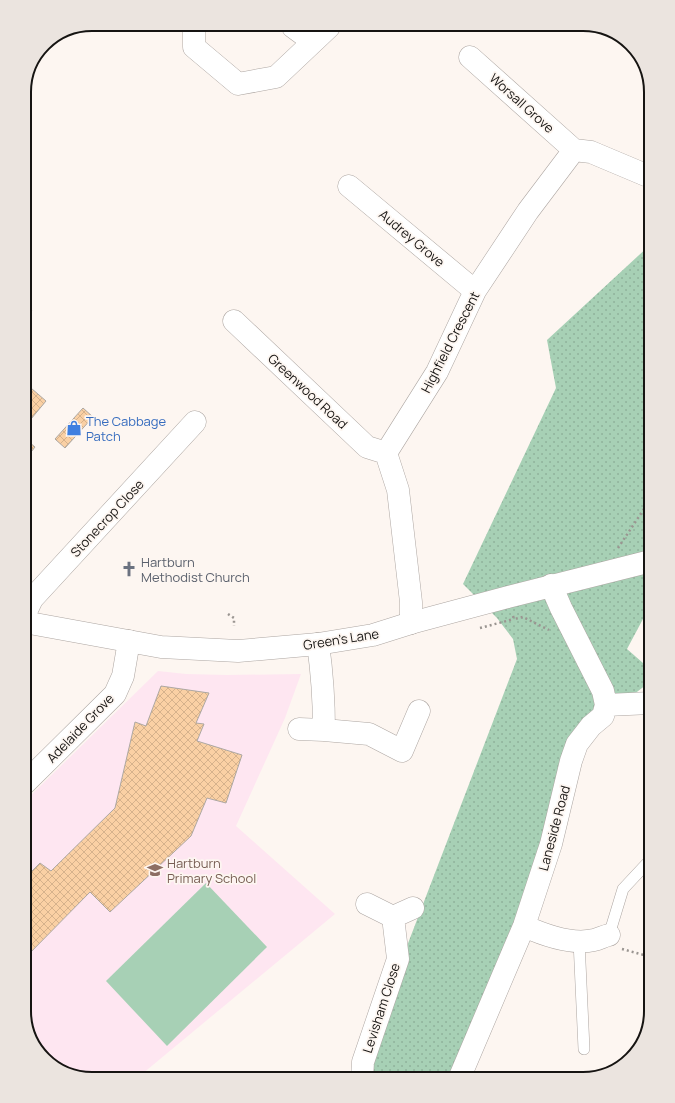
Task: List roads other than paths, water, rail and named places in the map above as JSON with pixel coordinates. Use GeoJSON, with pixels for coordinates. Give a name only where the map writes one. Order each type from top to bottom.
{"type":"FeatureCollection","features":[{"type":"Feature","properties":{"kind":"street"},"geometry":{"type":"LineString","coordinates":[[194,31],[194,47],[238,84],[276,77],[324,31]]}},
{"type":"Feature","properties":{"kind":"street"},"geometry":{"type":"LineString","coordinates":[[298,31],[312,41]]}},
{"type":"Feature","properties":{"kind":"street","name":"Worsall Grove"},"geometry":{"type":"LineString","coordinates":[[470,56],[574,150]]}},
{"type":"Feature","properties":{"kind":"street"},"geometry":{"type":"LineString","coordinates":[[574,150],[591,152],[644,174]]}},
{"type":"Feature","properties":{"kind":"street","name":"Highfield Crescent"},"geometry":{"type":"LineString","coordinates":[[386,453],[437,372],[475,291],[528,210],[574,150]]}},
{"type":"Feature","properties":{"kind":"street","name":"Audrey Grove"},"geometry":{"type":"LineString","coordinates":[[350,186],[475,291]]}},
{"type":"Feature","properties":{"kind":"street","name":"Greenwood Road"},"geometry":{"type":"LineString","coordinates":[[234,321],[367,447],[386,453]]}},
{"type":"Feature","properties":{"kind":"street","name":"Stonecrop Close"},"geometry":{"type":"LineString","coordinates":[[31,601],[195,422]]}},
{"type":"Feature","properties":{"kind":"street"},"geometry":{"type":"LineString","coordinates":[[386,453],[398,490],[411,602],[411,623]]}},
{"type":"Feature","properties":{"kind":"street","name":"Green's Lane"},"geometry":{"type":"LineString","coordinates":[[31,623],[161,646],[238,651],[318,644],[373,635],[411,623],[644,563]]}},
{"type":"Feature","properties":{"kind":"street"},"geometry":{"type":"LineString","coordinates":[[551,586],[603,691],[606,705],[644,704]]}},
{"type":"Feature","properties":{"kind":"street","name":"Adelaide Grove"},"geometry":{"type":"LineString","coordinates":[[31,766],[115,694],[123,676],[129,641]]}},
{"type":"Feature","properties":{"kind":"street"},"geometry":{"type":"LineString","coordinates":[[318,644],[324,705],[324,730]]}},
{"type":"Feature","properties":{"kind":"street","name":"Laneside Road"},"geometry":{"type":"LineString","coordinates":[[462,1072],[524,926],[551,844],[576,744],[591,726],[603,716],[606,705]]}},
{"type":"Feature","properties":{"kind":"street"},"geometry":{"type":"LineString","coordinates":[[300,729],[369,734],[402,751],[419,711]]}},
{"type":"Feature","properties":{"kind":"street"},"geometry":{"type":"LineString","coordinates":[[367,904],[393,917],[413,908]]}},
{"type":"Feature","properties":{"kind":"street","name":"Levisham Close"},"geometry":{"type":"LineString","coordinates":[[362,1072],[363,1062],[398,959],[393,917]]}},
{"type":"Feature","properties":{"kind":"street"},"geometry":{"type":"LineString","coordinates":[[524,926],[533,930],[579,942],[593,940],[609,935]]}},
{"type":"Feature","properties":{"kind":"lane"},"geometry":{"type":"LineString","coordinates":[[609,935],[623,889],[644,866]]}},
{"type":"Feature","properties":{"kind":"lane"},"geometry":{"type":"LineString","coordinates":[[579,942],[584,1049]]}},
{"type":"Feature","properties":{"kind":"place","name":"The Cabbage Patch"},"geometry":{"type":"Point","coordinates":[74,428]}},
{"type":"Feature","properties":{"kind":"place","name":"Hartburn Methodist Church"},"geometry":{"type":"Point","coordinates":[129,569]}},
{"type":"Feature","properties":{"kind":"place","name":"Hartburn Primary School"},"geometry":{"type":"Point","coordinates":[155,870]}}]}
